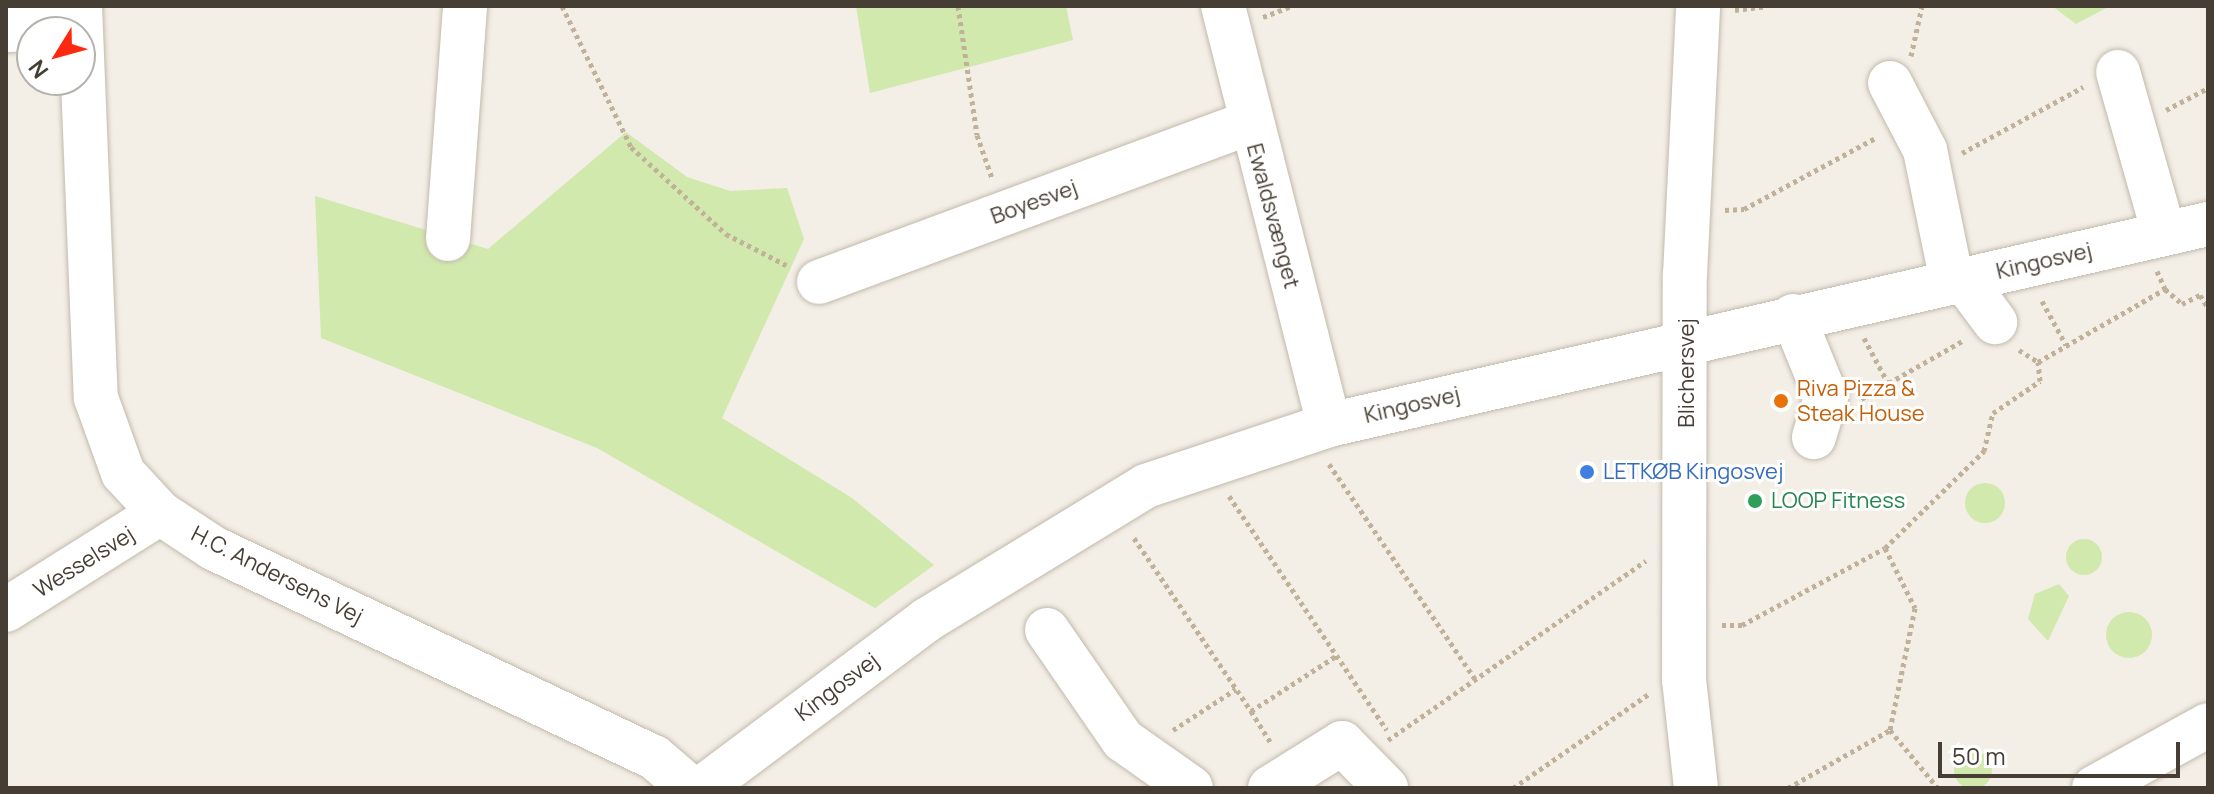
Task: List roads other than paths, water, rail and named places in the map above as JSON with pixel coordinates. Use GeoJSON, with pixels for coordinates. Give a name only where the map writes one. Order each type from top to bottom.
{"type":"FeatureCollection","features":[{"type":"Feature","properties":{"kind":"street"},"geometry":{"type":"LineString","coordinates":[[448,239],[465,6]]}},
{"type":"Feature","properties":{"kind":"street","name":"Ewaldsvænget"},"geometry":{"type":"LineString","coordinates":[[1223,6],[1318,429]]}},
{"type":"Feature","properties":{"kind":"street","name":"Blichersvej"},"geometry":{"type":"LineString","coordinates":[[1696,788],[1684,680],[1688,211],[1698,6]]}},
{"type":"Feature","properties":{"kind":"street"},"geometry":{"type":"LineString","coordinates":[[2118,72],[2164,234]]}},
{"type":"Feature","properties":{"kind":"street","name":"H.C. Andersens Vej"},"geometry":{"type":"LineString","coordinates":[[83,96],[96,398],[123,473],[160,513],[213,548],[654,757],[690,788]]}},
{"type":"Feature","properties":{"kind":"street"},"geometry":{"type":"LineString","coordinates":[[1900,101],[1929,171],[1958,280],[1995,322]]}},
{"type":"Feature","properties":{"kind":"street","name":"Boyesvej"},"geometry":{"type":"LineString","coordinates":[[819,282],[1248,123]]}},
{"type":"Feature","properties":{"kind":"street","name":"Kingosvej"},"geometry":{"type":"LineString","coordinates":[[702,788],[928,619],[1111,505],[1208,465],[1318,429],[1688,339],[2208,224]]}},
{"type":"Feature","properties":{"kind":"street"},"geometry":{"type":"LineString","coordinates":[[1793,316],[1826,397],[1814,437]]}},
{"type":"Feature","properties":{"kind":"street","name":"Wesselsvej"},"geometry":{"type":"LineString","coordinates":[[6,610],[160,513]]}},
{"type":"Feature","properties":{"kind":"street"},"geometry":{"type":"LineString","coordinates":[[1047,630],[1123,740],[1191,788]]}},
{"type":"Feature","properties":{"kind":"street"},"geometry":{"type":"LineString","coordinates":[[2094,788],[2208,725]]}},
{"type":"Feature","properties":{"kind":"street"},"geometry":{"type":"LineString","coordinates":[[1270,788],[1342,743],[1380,761]]}},
{"type":"Feature","properties":{"kind":"place","name":"Riva Pizza & Steak House"},"geometry":{"type":"Point","coordinates":[1781,401]}},
{"type":"Feature","properties":{"kind":"place","name":"LETKØB Kingosvej"},"geometry":{"type":"Point","coordinates":[1587,472]}},
{"type":"Feature","properties":{"kind":"place","name":"LOOP Fitness"},"geometry":{"type":"Point","coordinates":[1755,501]}}]}
